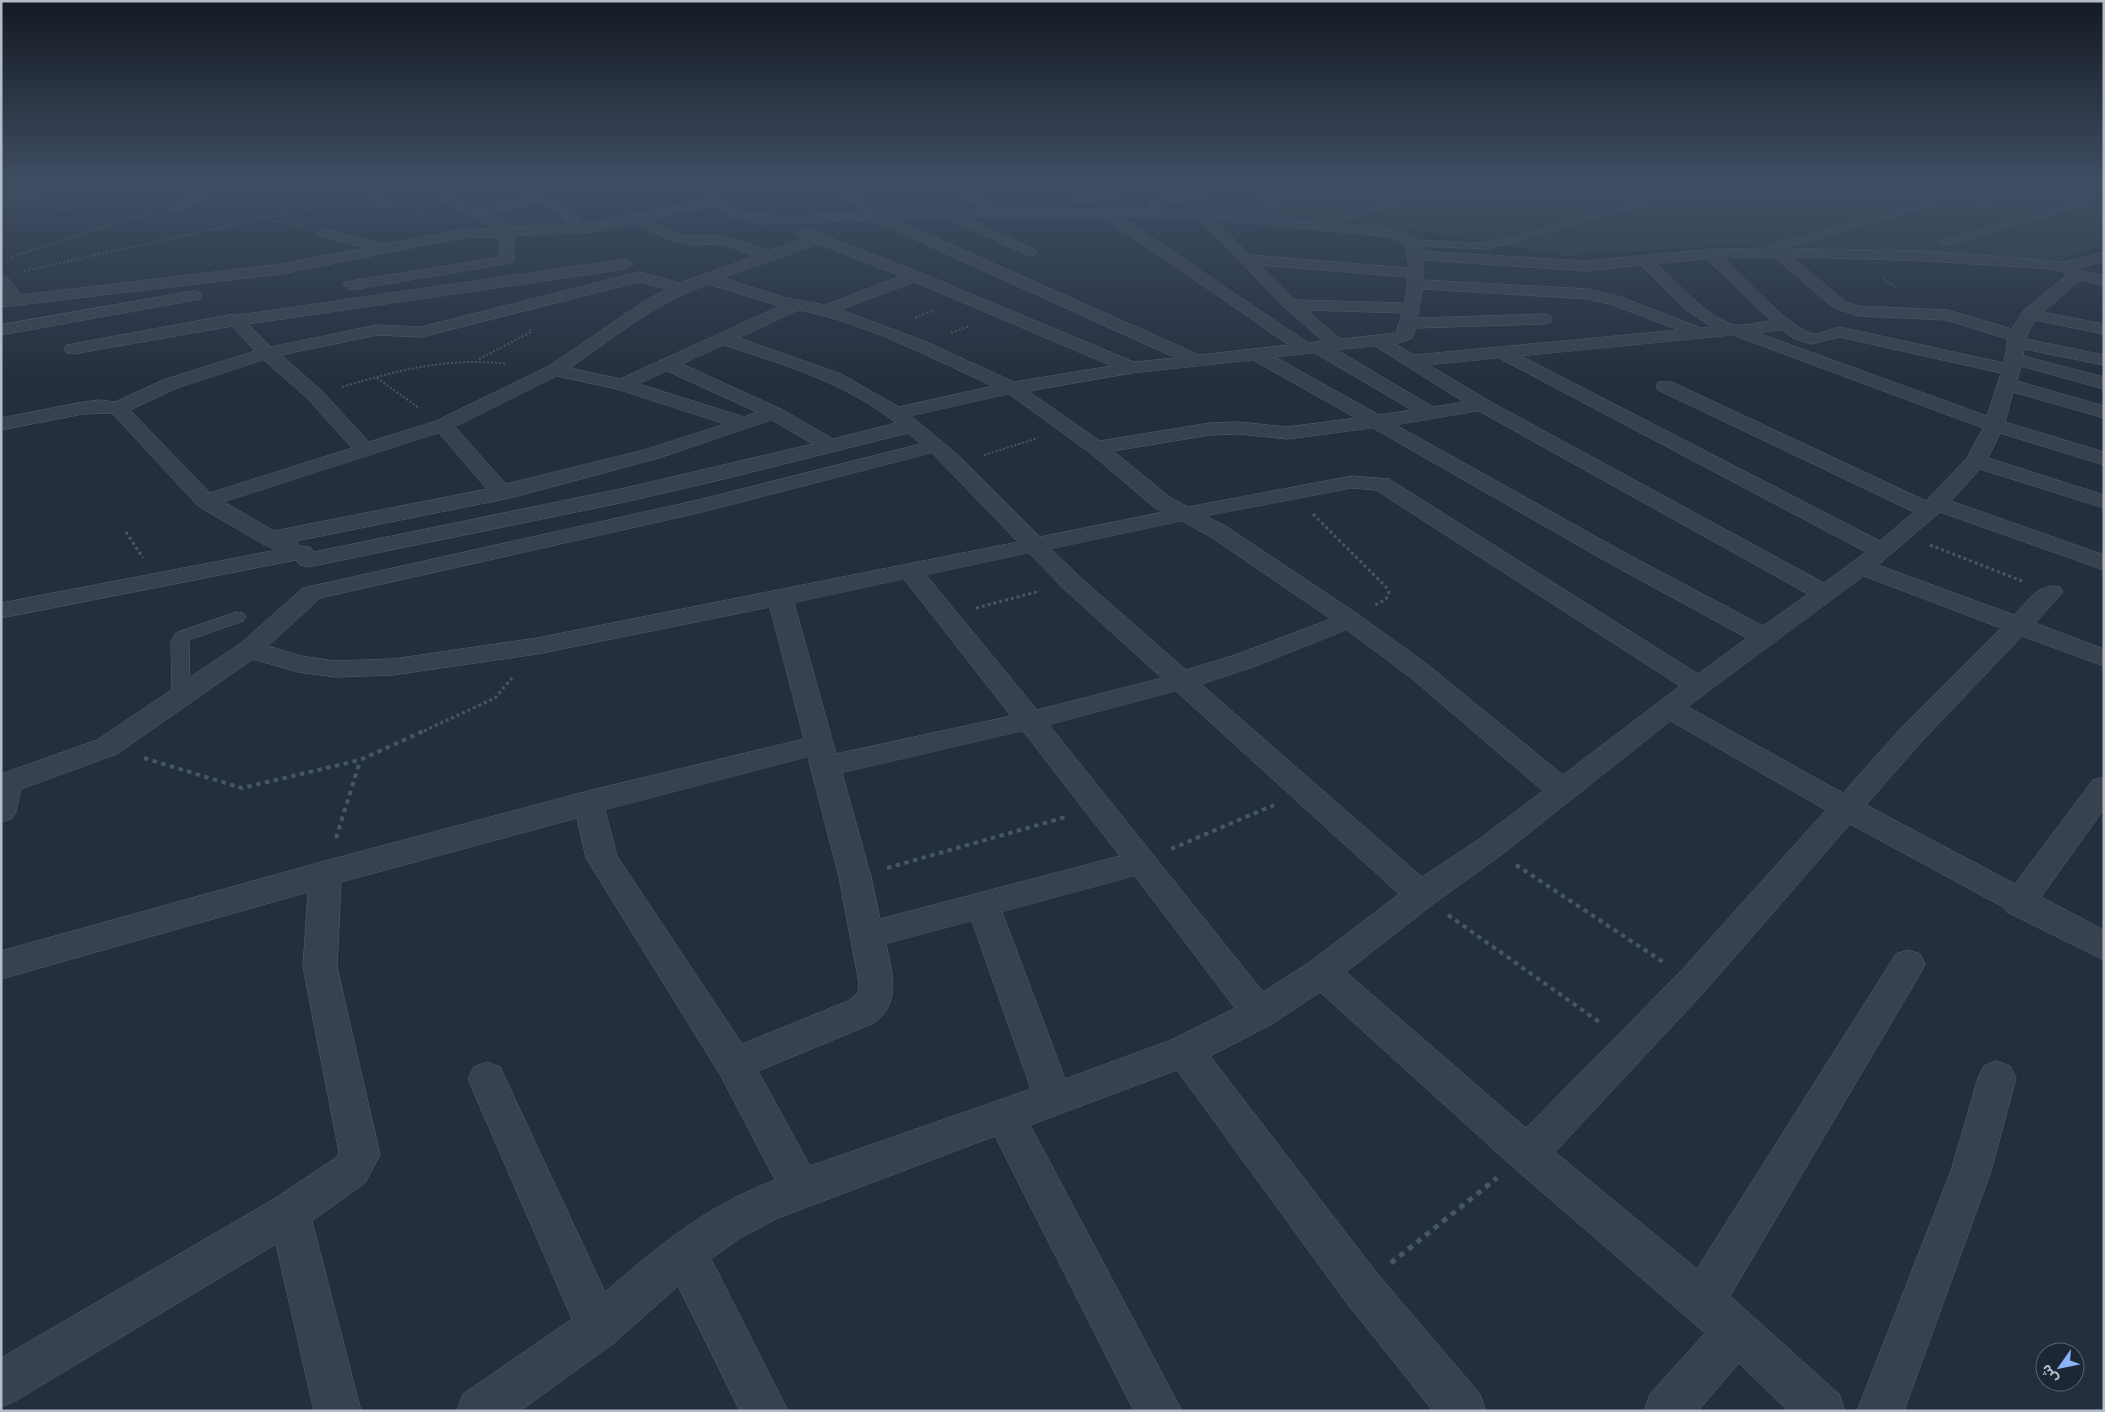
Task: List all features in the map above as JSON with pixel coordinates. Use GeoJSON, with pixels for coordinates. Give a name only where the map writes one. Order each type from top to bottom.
{"type":"FeatureCollection","features":[{"type":"Feature","properties":{"kind":"street"},"geometry":{"type":"LineString","coordinates":[[1,280],[9,301],[281,269],[374,250]]}},
{"type":"Feature","properties":{"kind":"street"},"geometry":{"type":"LineString","coordinates":[[331,288],[506,260],[506,250]]}},
{"type":"Feature","properties":{"kind":"street"},"geometry":{"type":"LineString","coordinates":[[753,250],[768,256]]}},
{"type":"Feature","properties":{"kind":"street"},"geometry":{"type":"LineString","coordinates":[[206,501],[443,425],[554,370],[649,305],[681,288],[786,250]]}},
{"type":"Feature","properties":{"kind":"street"},"geometry":{"type":"LineString","coordinates":[[847,250],[915,276],[1132,368]]}},
{"type":"Feature","properties":{"kind":"street"},"geometry":{"type":"LineString","coordinates":[[950,250],[1193,359]]}},
{"type":"Feature","properties":{"kind":"street"},"geometry":{"type":"LineString","coordinates":[[1024,250],[1029,252]]}},
{"type":"Feature","properties":{"kind":"street"},"geometry":{"type":"LineString","coordinates":[[1169,250],[1312,347],[1430,413]]}},
{"type":"Feature","properties":{"kind":"street"},"geometry":{"type":"LineString","coordinates":[[1237,250],[1291,305],[1337,345]]}},
{"type":"Feature","properties":{"kind":"street"},"geometry":{"type":"LineString","coordinates":[[1,611],[625,495],[830,446],[904,419],[1012,388],[1193,359],[1380,342],[1405,335],[1416,279],[1415,250]]}},
{"type":"Feature","properties":{"kind":"street"},"geometry":{"type":"LineString","coordinates":[[1424,250],[1586,266],[1646,262],[1711,254],[1778,252],[1980,258],[2038,262],[2104,281]]}},
{"type":"Feature","properties":{"kind":"street"},"geometry":{"type":"LineString","coordinates":[[612,251],[639,277]]}},
{"type":"Feature","properties":{"kind":"street"},"geometry":{"type":"LineString","coordinates":[[1778,252],[1840,305],[1868,312],[1947,315],[2013,358],[2104,412]]}},
{"type":"Feature","properties":{"kind":"street"},"geometry":{"type":"LineString","coordinates":[[1711,254],[1785,325],[1807,338],[1816,339],[1834,332],[1840,332],[2013,358],[2104,383]]}},
{"type":"Feature","properties":{"kind":"street"},"geometry":{"type":"LineString","coordinates":[[480,1411],[598,1327],[684,1252],[725,1224],[763,1204],[1004,1115],[1054,1100],[1184,1051],[1259,1013],[1322,972],[1420,896],[1489,848],[1561,790],[1669,708],[1700,688],[1902,535],[1976,461],[1994,425],[2013,358],[2030,314],[2072,271],[2104,256]]}},
{"type":"Feature","properties":{"kind":"street"},"geometry":{"type":"LineString","coordinates":[[1246,259],[1416,279],[1588,294],[1615,300],[1699,332]]}},
{"type":"Feature","properties":{"kind":"street"},"geometry":{"type":"LineString","coordinates":[[1646,262],[1692,307],[1732,329],[1994,425],[2104,460]]}},
{"type":"Feature","properties":{"kind":"street"},"geometry":{"type":"LineString","coordinates":[[73,349],[229,313],[309,308],[468,288],[626,264]]}},
{"type":"Feature","properties":{"kind":"street"},"geometry":{"type":"LineString","coordinates":[[826,310],[915,276]]}},
{"type":"Feature","properties":{"kind":"street"},"geometry":{"type":"LineString","coordinates":[[1,424],[83,408],[118,408],[170,384],[267,353],[377,330],[421,332],[639,277],[681,288]]}},
{"type":"Feature","properties":{"kind":"street"},"geometry":{"type":"LineString","coordinates":[[706,278],[826,310],[918,345],[1012,388],[1096,448],[1163,503],[1219,532],[1350,620],[1419,671],[1561,790]]}},
{"type":"Feature","properties":{"kind":"street"},"geometry":{"type":"LineString","coordinates":[[1,330],[292,279],[301,286],[309,308]]}},
{"type":"Feature","properties":{"kind":"street"},"geometry":{"type":"LineString","coordinates":[[229,313],[244,303]]}},
{"type":"Feature","properties":{"kind":"street"},"geometry":{"type":"LineString","coordinates":[[622,385],[799,304]]}},
{"type":"Feature","properties":{"kind":"street"},"geometry":{"type":"LineString","coordinates":[[1291,305],[1410,315],[1544,319]]}},
{"type":"Feature","properties":{"kind":"street"},"geometry":{"type":"LineString","coordinates":[[229,313],[267,353],[316,395],[366,451]]}},
{"type":"Feature","properties":{"kind":"street"},"geometry":{"type":"LineString","coordinates":[[2030,314],[2104,329]]}},
{"type":"Feature","properties":{"kind":"street"},"geometry":{"type":"LineString","coordinates":[[1410,361],[1785,325]]}},
{"type":"Feature","properties":{"kind":"street"},"geometry":{"type":"LineString","coordinates":[[725,339],[831,376],[868,395],[904,419],[955,464],[1032,545],[1072,583],[1420,896]]}},
{"type":"Feature","properties":{"kind":"street"},"geometry":{"type":"LineString","coordinates":[[1380,342],[1482,405],[1824,593]]}},
{"type":"Feature","properties":{"kind":"street"},"geometry":{"type":"LineString","coordinates":[[1499,352],[1882,551]]}},
{"type":"Feature","properties":{"kind":"street"},"geometry":{"type":"LineString","coordinates":[[1256,354],[1628,564],[1766,638]]}},
{"type":"Feature","properties":{"kind":"street"},"geometry":{"type":"LineString","coordinates":[[2013,358],[2104,360]]}},
{"type":"Feature","properties":{"kind":"street"},"geometry":{"type":"LineString","coordinates":[[666,364],[774,413],[830,446]]}},
{"type":"Feature","properties":{"kind":"street"},"geometry":{"type":"LineString","coordinates":[[554,370],[622,385],[745,424]]}},
{"type":"Feature","properties":{"kind":"street"},"geometry":{"type":"LineString","coordinates":[[1665,386],[1932,506],[2104,563]]}},
{"type":"Feature","properties":{"kind":"street"},"geometry":{"type":"LineString","coordinates":[[1096,448],[1210,428],[1239,428],[1287,433],[1375,422],[1482,405]]}},
{"type":"Feature","properties":{"kind":"street"},"geometry":{"type":"LineString","coordinates":[[118,408],[206,501],[271,539],[305,556]]}},
{"type":"Feature","properties":{"kind":"street"},"geometry":{"type":"LineString","coordinates":[[271,539],[502,493],[681,445],[774,413]]}},
{"type":"Feature","properties":{"kind":"street"},"geometry":{"type":"LineString","coordinates":[[443,425],[502,493]]}},
{"type":"Feature","properties":{"kind":"street"},"geometry":{"type":"LineString","coordinates":[[4,793],[107,747],[250,649],[312,593],[698,506],[936,446]]}},
{"type":"Feature","properties":{"kind":"street"},"geometry":{"type":"LineString","coordinates":[[1976,461],[2104,502]]}},
{"type":"Feature","properties":{"kind":"street"},"geometry":{"type":"LineString","coordinates":[[250,649],[298,664],[335,669],[393,667],[537,646],[780,598],[1183,513],[1352,482],[1381,484],[1700,688]]}},
{"type":"Feature","properties":{"kind":"street"},"geometry":{"type":"LineString","coordinates":[[305,556],[312,593]]}},
{"type":"Feature","properties":{"kind":"street"},"geometry":{"type":"LineString","coordinates":[[1861,567],[2104,658]]}},
{"type":"Feature","properties":{"kind":"street"},"geometry":{"type":"LineString","coordinates":[[910,571],[1100,808],[1259,1013]]}},
{"type":"Feature","properties":{"kind":"street"},"geometry":{"type":"LineString","coordinates":[[1527,1154],[1693,981],[1848,809],[1912,734],[2051,592]]}},
{"type":"Feature","properties":{"kind":"street"},"geometry":{"type":"LineString","coordinates":[[734,1064],[862,1012],[872,1005],[877,983],[855,878],[824,755],[780,598]]}},
{"type":"Feature","properties":{"kind":"street"},"geometry":{"type":"LineString","coordinates":[[1,965],[325,873],[588,802],[824,755],[1029,720],[1181,681],[1244,661],[1350,620]]}},
{"type":"Feature","properties":{"kind":"street"},"geometry":{"type":"LineString","coordinates":[[1669,708],[2019,903],[2104,946]]}},
{"type":"Feature","properties":{"kind":"street"},"geometry":{"type":"LineString","coordinates":[[2019,903],[2104,787]]}},
{"type":"Feature","properties":{"kind":"street"},"geometry":{"type":"LineString","coordinates":[[588,802],[602,858],[734,1064],[801,1189]]}},
{"type":"Feature","properties":{"kind":"street"},"geometry":{"type":"LineString","coordinates":[[868,936],[1141,862]]}},
{"type":"Feature","properties":{"kind":"street"},"geometry":{"type":"LineString","coordinates":[[1,1384],[289,1213],[351,1170],[360,1155],[320,967],[325,873]]}},
{"type":"Feature","properties":{"kind":"street"},"geometry":{"type":"LineString","coordinates":[[983,906],[1054,1100]]}},
{"type":"Feature","properties":{"kind":"street"},"geometry":{"type":"LineString","coordinates":[[1702,1302],[1908,964]]}},
{"type":"Feature","properties":{"kind":"street"},"geometry":{"type":"LineString","coordinates":[[1322,972],[1527,1154],[1737,1331],[1822,1411]]}},
{"type":"Feature","properties":{"kind":"street"},"geometry":{"type":"LineString","coordinates":[[1184,1051],[1361,1287],[1463,1411]]}},
{"type":"Feature","properties":{"kind":"street"},"geometry":{"type":"LineString","coordinates":[[1880,1411],[1971,1171],[1998,1078]]}},
{"type":"Feature","properties":{"kind":"street"},"geometry":{"type":"LineString","coordinates":[[487,1079],[598,1327]]}},
{"type":"Feature","properties":{"kind":"street"},"geometry":{"type":"LineString","coordinates":[[1004,1115],[1160,1411]]}},
{"type":"Feature","properties":{"kind":"street"},"geometry":{"type":"LineString","coordinates":[[289,1213],[338,1411]]}},
{"type":"Feature","properties":{"kind":"street"},"geometry":{"type":"LineString","coordinates":[[684,1252],[765,1411]]}},
{"type":"Feature","properties":{"kind":"street"},"geometry":{"type":"LineString","coordinates":[[1667,1411],[1737,1331]]}},
{"type":"Feature","properties":{"kind":"lane"},"geometry":{"type":"LineString","coordinates":[[181,696],[180,641],[182,637],[238,617]]}},
{"type":"Feature","properties":{"kind":"path"},"geometry":{"type":"LineString","coordinates":[[11,257],[33,250]]}},
{"type":"Feature","properties":{"kind":"path"},"geometry":{"type":"LineString","coordinates":[[21,271],[118,250]]}},
{"type":"Feature","properties":{"kind":"path"},"geometry":{"type":"LineString","coordinates":[[1849,253],[1899,290],[1947,315]]}},
{"type":"Feature","properties":{"kind":"path"},"geometry":{"type":"LineString","coordinates":[[881,331],[935,310],[884,288]]}},
{"type":"Feature","properties":{"kind":"path"},"geometry":{"type":"LineString","coordinates":[[918,345],[1003,313]]}},
{"type":"Feature","properties":{"kind":"path"},"geometry":{"type":"LineString","coordinates":[[443,425],[376,377],[432,363],[478,359],[531,332],[530,329],[498,314]]}},
{"type":"Feature","properties":{"kind":"path"},"geometry":{"type":"LineString","coordinates":[[955,464],[1069,429]]}},
{"type":"Feature","properties":{"kind":"path"},"geometry":{"type":"LineString","coordinates":[[1292,492],[1386,587]]}},
{"type":"Feature","properties":{"kind":"path"},"geometry":{"type":"LineString","coordinates":[[1902,535],[2051,592]]}},
{"type":"Feature","properties":{"kind":"path"},"geometry":{"type":"LineString","coordinates":[[946,615],[1072,583]]}},
{"type":"Feature","properties":{"kind":"path"},"geometry":{"type":"LineString","coordinates":[[107,747],[242,788],[360,760],[495,698],[537,646]]}},
{"type":"Feature","properties":{"kind":"path"},"geometry":{"type":"LineString","coordinates":[[325,873],[360,760]]}},
{"type":"Feature","properties":{"kind":"path"},"geometry":{"type":"LineString","coordinates":[[1141,862],[1305,792]]}},
{"type":"Feature","properties":{"kind":"path"},"geometry":{"type":"LineString","coordinates":[[855,878],[1100,808]]}},
{"type":"Feature","properties":{"kind":"path"},"geometry":{"type":"LineString","coordinates":[[1489,848],[1693,981]]}},
{"type":"Feature","properties":{"kind":"path"},"geometry":{"type":"LineString","coordinates":[[1420,896],[1631,1044]]}},
{"type":"Feature","properties":{"kind":"path"},"geometry":{"type":"LineString","coordinates":[[1361,1287],[1527,1154]]}},
{"type":"Feature","properties":{"kind":"green space"},"geometry":{"type":"Polygon","coordinates":[[[1532,250],[1658,250],[1567,256],[1532,250]]]}},
{"type":"Feature","properties":{"kind":"green space"},"geometry":{"type":"Polygon","coordinates":[[[1902,250],[2092,250],[2056,261],[1902,250]]]}}]}
